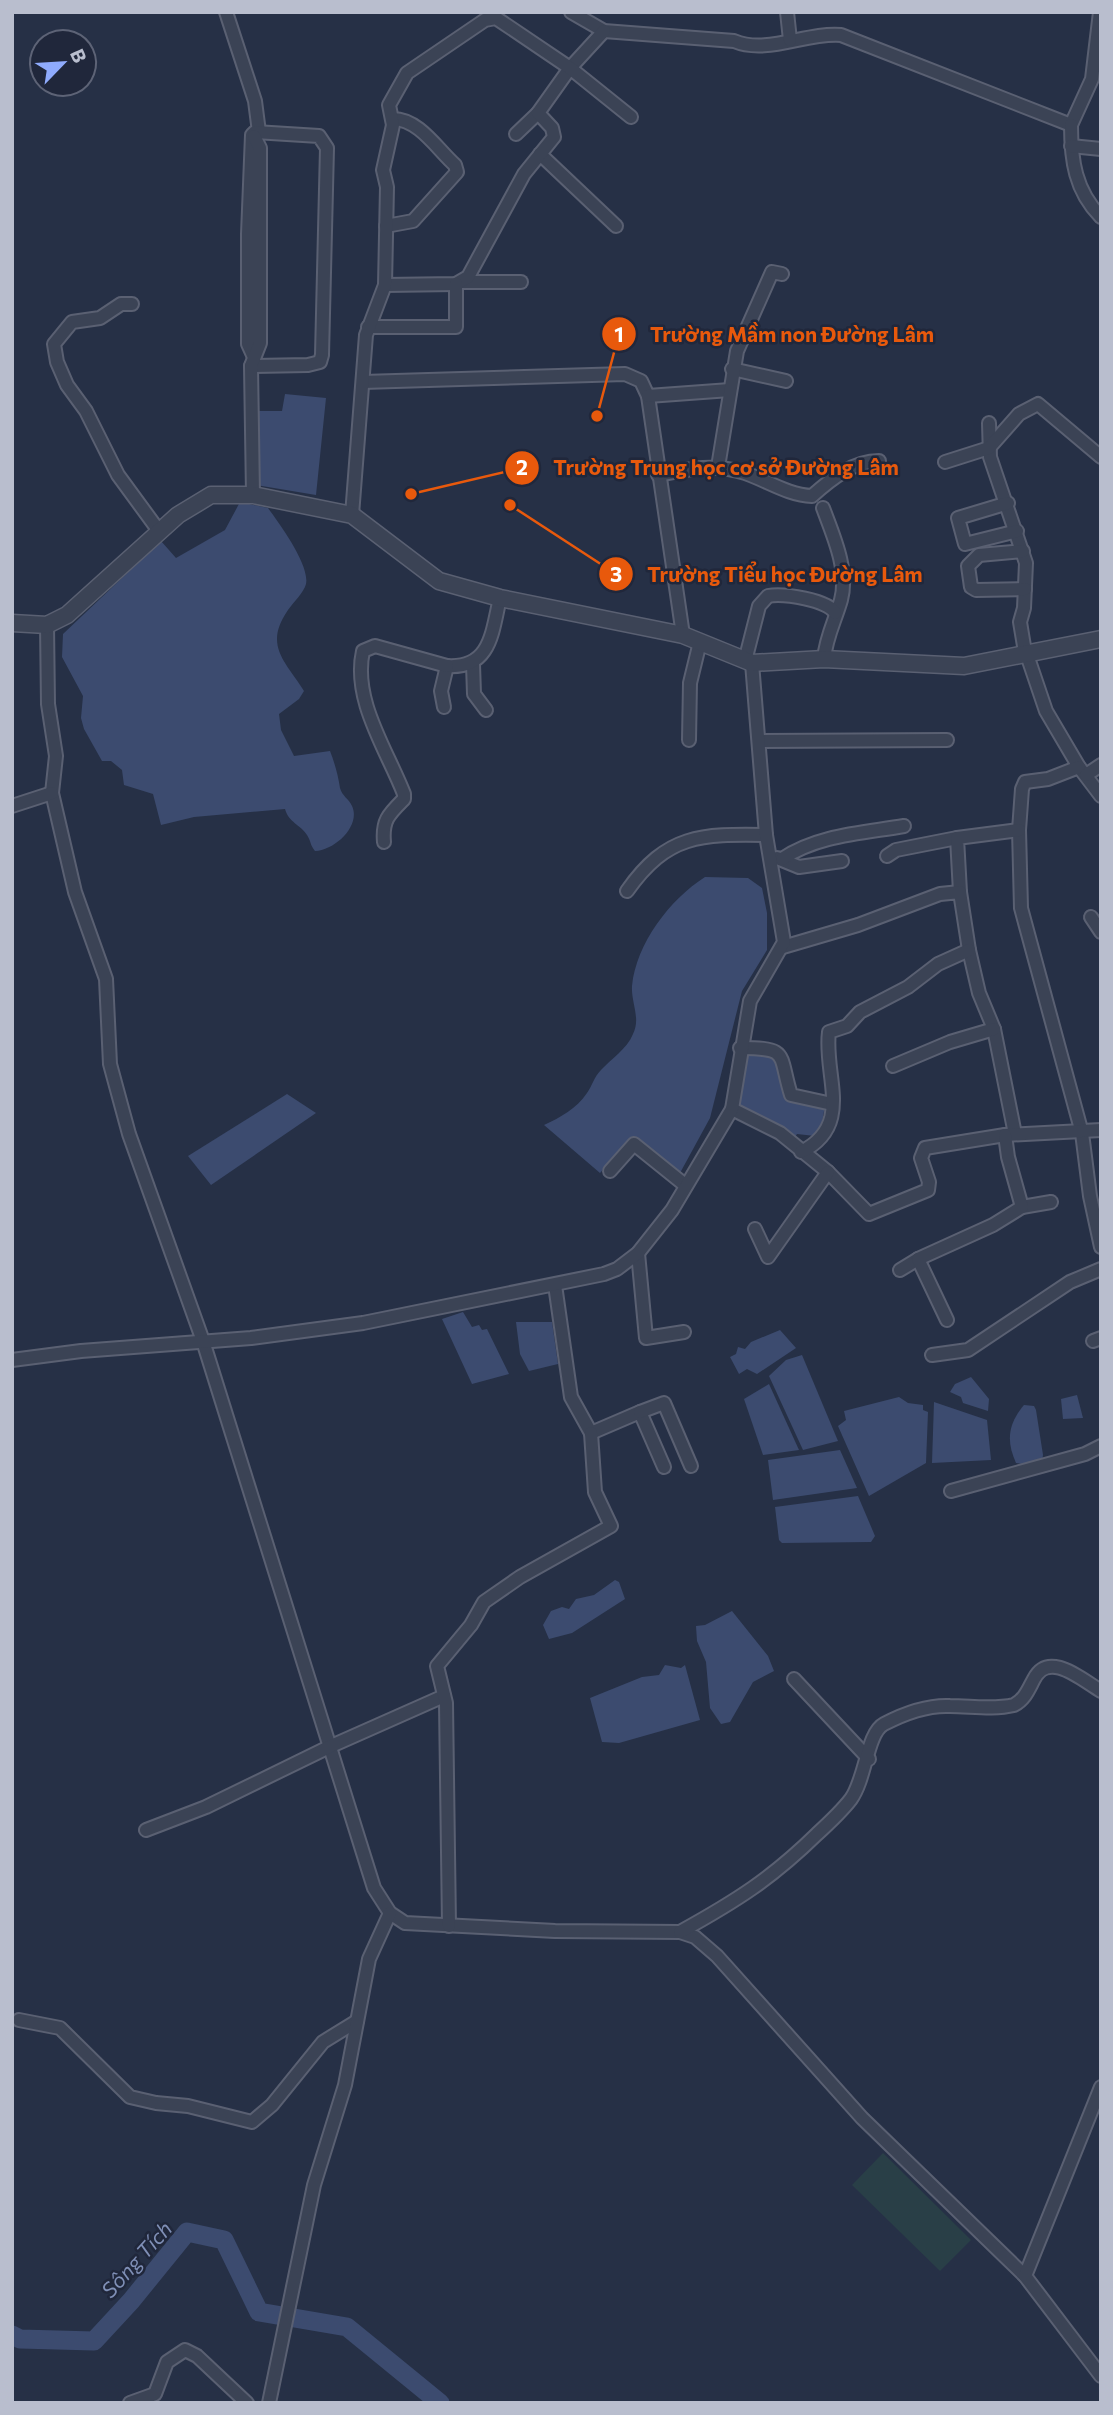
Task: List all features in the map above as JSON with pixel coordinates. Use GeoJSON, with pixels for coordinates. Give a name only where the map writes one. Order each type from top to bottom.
{"type":"FeatureCollection","features":[{"type":"Feature","properties":{"kind":"street"},"geometry":{"type":"LineString","coordinates":[[226,12],[255,101],[257,134],[250,147],[260,343],[252,361],[253,495]]}},
{"type":"Feature","properties":{"kind":"street"},"geometry":{"type":"LineString","coordinates":[[571,12],[604,31],[734,41],[754,46],[817,34],[841,35],[1071,125]]}},
{"type":"Feature","properties":{"kind":"street"},"geometry":{"type":"LineString","coordinates":[[787,12],[790,40]]}},
{"type":"Feature","properties":{"kind":"street"},"geometry":{"type":"LineString","coordinates":[[1100,12],[1097,73],[1071,125],[1071,146],[1080,188],[1101,217]]}},
{"type":"Feature","properties":{"kind":"street"},"geometry":{"type":"LineString","coordinates":[[352,515],[368,327],[385,285],[387,187],[383,170],[393,120],[391,101],[407,73],[490,18],[501,20],[570,68],[631,117]]}},
{"type":"Feature","properties":{"kind":"street"},"geometry":{"type":"LineString","coordinates":[[516,134],[538,113],[570,68],[604,31]]}},
{"type":"Feature","properties":{"kind":"street"},"geometry":{"type":"LineString","coordinates":[[459,283],[468,277],[524,174],[554,136],[552,128],[538,113]]}},
{"type":"Feature","properties":{"kind":"street"},"geometry":{"type":"LineString","coordinates":[[386,226],[413,221],[457,172],[455,165],[413,125],[404,119],[393,120]]}},
{"type":"Feature","properties":{"kind":"street"},"geometry":{"type":"LineString","coordinates":[[252,361],[308,365],[320,362],[323,355],[327,148],[319,136],[257,134]]}},
{"type":"Feature","properties":{"kind":"street"},"geometry":{"type":"LineString","coordinates":[[1071,146],[1101,149]]}},
{"type":"Feature","properties":{"kind":"street"},"geometry":{"type":"LineString","coordinates":[[540,154],[616,226]]}},
{"type":"Feature","properties":{"kind":"street"},"geometry":{"type":"LineString","coordinates":[[718,467],[732,369],[772,272],[782,274]]}},
{"type":"Feature","properties":{"kind":"street"},"geometry":{"type":"LineString","coordinates":[[385,285],[521,282]]}},
{"type":"Feature","properties":{"kind":"street"},"geometry":{"type":"LineString","coordinates":[[368,327],[456,327],[459,283]]}},
{"type":"Feature","properties":{"kind":"street"},"geometry":{"type":"LineString","coordinates":[[132,304],[121,304],[100,318],[72,323],[54,344],[57,362],[67,385],[92,421],[118,475],[159,531]]}},
{"type":"Feature","properties":{"kind":"street"},"geometry":{"type":"LineString","coordinates":[[732,369],[786,381]]}},
{"type":"Feature","properties":{"kind":"street"},"geometry":{"type":"LineString","coordinates":[[363,382],[625,374],[641,381],[648,396],[683,635]]}},
{"type":"Feature","properties":{"kind":"street"},"geometry":{"type":"LineString","coordinates":[[648,396],[730,390]]}},
{"type":"Feature","properties":{"kind":"street"},"geometry":{"type":"LineString","coordinates":[[945,462],[989,448],[1019,414],[1038,404],[1101,457]]}},
{"type":"Feature","properties":{"kind":"street"},"geometry":{"type":"LineString","coordinates":[[989,423],[989,448],[1026,563],[1020,622],[1041,699],[1082,771],[1101,796]]}},
{"type":"Feature","properties":{"kind":"street"},"geometry":{"type":"LineString","coordinates":[[658,475],[718,467],[744,473],[797,495],[812,496],[828,481],[844,475],[854,465],[862,461],[879,461]]}},
{"type":"Feature","properties":{"kind":"street"},"geometry":{"type":"LineString","coordinates":[[12,623],[47,625],[67,615],[178,515],[211,495],[253,495],[352,515],[439,581],[500,598],[683,635],[749,662],[824,659],[964,666],[1101,639]]}},
{"type":"Feature","properties":{"kind":"street"},"geometry":{"type":"LineString","coordinates":[[1008,503],[958,518],[965,544],[1017,531]]}},
{"type":"Feature","properties":{"kind":"street"},"geometry":{"type":"LineString","coordinates":[[823,508],[842,568],[842,593],[829,630],[824,659]]}},
{"type":"Feature","properties":{"kind":"street"},"geometry":{"type":"LineString","coordinates":[[1023,551],[979,555],[968,566],[971,587],[975,590],[1025,589]]}},
{"type":"Feature","properties":{"kind":"street"},"geometry":{"type":"LineString","coordinates":[[12,1360],[363,1323],[479,1297],[555,1285],[617,1269],[638,1253],[672,1210],[732,1109],[740,1048],[750,1001],[783,947],[785,934],[777,858],[766,835],[759,741],[749,662],[759,606],[768,596],[802,598],[827,605],[835,613]]}},
{"type":"Feature","properties":{"kind":"street"},"geometry":{"type":"LineString","coordinates":[[384,842],[386,815],[404,799],[404,794],[369,720],[363,651],[375,646],[447,666],[472,664],[481,657],[490,639],[500,598]]}},
{"type":"Feature","properties":{"kind":"street"},"geometry":{"type":"LineString","coordinates":[[47,625],[47,704],[56,756],[52,793],[75,892],[106,979],[110,1065],[129,1134],[203,1341],[374,1888],[390,1913],[405,1923],[555,1931],[680,1932],[706,1945],[862,2118],[1025,2276],[1101,2376]]}},
{"type":"Feature","properties":{"kind":"street"},"geometry":{"type":"LineString","coordinates":[[689,740],[690,684],[700,642]]}},
{"type":"Feature","properties":{"kind":"street"},"geometry":{"type":"LineString","coordinates":[[472,664],[474,694],[486,710]]}},
{"type":"Feature","properties":{"kind":"street"},"geometry":{"type":"LineString","coordinates":[[443,707],[441,691],[447,666]]}},
{"type":"Feature","properties":{"kind":"street"},"geometry":{"type":"LineString","coordinates":[[759,741],[947,740]]}},
{"type":"Feature","properties":{"kind":"street"},"geometry":{"type":"LineString","coordinates":[[1101,765],[1025,782],[1022,789],[1019,830],[1021,908],[1082,1133],[1086,1173],[1101,1247]]}},
{"type":"Feature","properties":{"kind":"street"},"geometry":{"type":"LineString","coordinates":[[12,806],[52,793]]}},
{"type":"Feature","properties":{"kind":"street"},"geometry":{"type":"LineString","coordinates":[[777,858],[815,842],[904,826]]}},
{"type":"Feature","properties":{"kind":"street"},"geometry":{"type":"LineString","coordinates":[[887,856],[896,850],[1019,830]]}},
{"type":"Feature","properties":{"kind":"street"},"geometry":{"type":"LineString","coordinates":[[627,891],[655,860],[685,841],[713,835],[766,835]]}},
{"type":"Feature","properties":{"kind":"street"},"geometry":{"type":"LineString","coordinates":[[957,838],[960,892],[969,950],[979,993],[994,1029],[1010,1135],[1008,1157],[1022,1207]]}},
{"type":"Feature","properties":{"kind":"street"},"geometry":{"type":"LineString","coordinates":[[777,858],[799,867],[842,861]]}},
{"type":"Feature","properties":{"kind":"street"},"geometry":{"type":"LineString","coordinates":[[783,947],[858,925],[940,894],[960,892]]}},
{"type":"Feature","properties":{"kind":"street"},"geometry":{"type":"LineString","coordinates":[[1091,917],[1101,932]]}},
{"type":"Feature","properties":{"kind":"street"},"geometry":{"type":"LineString","coordinates":[[802,1152],[817,1144],[830,1122],[834,1095],[830,1032],[847,1026],[860,1012],[908,988],[938,964],[969,950]]}},
{"type":"Feature","properties":{"kind":"street"},"geometry":{"type":"LineString","coordinates":[[893,1066],[950,1042],[994,1029]]}},
{"type":"Feature","properties":{"kind":"street"},"geometry":{"type":"LineString","coordinates":[[740,1048],[772,1048],[778,1051],[788,1074],[791,1095],[832,1104]]}},
{"type":"Feature","properties":{"kind":"street"},"geometry":{"type":"LineString","coordinates":[[732,1109],[780,1133],[828,1172],[869,1214],[928,1190],[929,1182],[920,1157],[925,1148],[1010,1135],[1101,1130]]}},
{"type":"Feature","properties":{"kind":"street"},"geometry":{"type":"LineString","coordinates":[[610,1171],[634,1144],[685,1185]]}},
{"type":"Feature","properties":{"kind":"street"},"geometry":{"type":"LineString","coordinates":[[755,1229],[768,1257],[828,1172]]}},
{"type":"Feature","properties":{"kind":"street"},"geometry":{"type":"LineString","coordinates":[[900,1270],[1022,1207],[1051,1202]]}},
{"type":"Feature","properties":{"kind":"street"},"geometry":{"type":"LineString","coordinates":[[638,1253],[646,1338],[684,1332]]}},
{"type":"Feature","properties":{"kind":"street"},"geometry":{"type":"LineString","coordinates":[[918,1259],[947,1320]]}},
{"type":"Feature","properties":{"kind":"street"},"geometry":{"type":"LineString","coordinates":[[932,1355],[968,1350],[1070,1282],[1101,1269]]}},
{"type":"Feature","properties":{"kind":"street"},"geometry":{"type":"LineString","coordinates":[[449,1926],[444,1696],[437,1666],[471,1626],[484,1602],[520,1577],[611,1526],[596,1492],[591,1433],[571,1397],[555,1285]]}},
{"type":"Feature","properties":{"kind":"street"},"geometry":{"type":"LineString","coordinates":[[591,1433],[664,1403],[691,1466]]}},
{"type":"Feature","properties":{"kind":"street"},"geometry":{"type":"LineString","coordinates":[[640,1412],[664,1467]]}},
{"type":"Feature","properties":{"kind":"street"},"geometry":{"type":"LineString","coordinates":[[951,1491],[1085,1454],[1101,1446]]}},
{"type":"Feature","properties":{"kind":"street"},"geometry":{"type":"LineString","coordinates":[[680,1932],[742,1898],[797,1855],[848,1803],[858,1790],[869,1759],[873,1734],[883,1725],[900,1716],[946,1706],[1014,1705],[1027,1693],[1039,1671],[1051,1666],[1063,1668],[1101,1691]]}},
{"type":"Feature","properties":{"kind":"street"},"geometry":{"type":"LineString","coordinates":[[794,1679],[869,1759]]}},
{"type":"Feature","properties":{"kind":"street"},"geometry":{"type":"LineString","coordinates":[[146,1830],[206,1807],[329,1747],[444,1696]]}},
{"type":"Feature","properties":{"kind":"street"},"geometry":{"type":"LineString","coordinates":[[268,2403],[314,2185],[345,2085],[369,1959],[390,1913]]}},
{"type":"Feature","properties":{"kind":"street"},"geometry":{"type":"LineString","coordinates":[[19,2020],[60,2028],[130,2097],[156,2104],[188,2106],[252,2122],[279,2097],[323,2042],[357,2021]]}},
{"type":"Feature","properties":{"kind":"street"},"geometry":{"type":"LineString","coordinates":[[1025,2276],[1101,2087]]}},
{"type":"Feature","properties":{"kind":"street"},"geometry":{"type":"LineString","coordinates":[[130,2403],[155,2394],[167,2362],[186,2350],[197,2356],[247,2403]]}},
{"type":"Feature","properties":{"kind":"shaded area"},"geometry":{"type":"Polygon","coordinates":[[[883,2153],[971,2240],[940,2271],[852,2185],[883,2153]]]}},
{"type":"Feature","properties":{"kind":"water"},"geometry":{"type":"Polygon","coordinates":[[[285,394],[326,398],[316,495],[256,485],[257,411],[282,411],[285,394]]]}},
{"type":"Feature","properties":{"kind":"water"},"geometry":{"type":"Polygon","coordinates":[[[240,502],[268,508],[293,544],[306,576],[305,587],[288,610],[277,634],[277,644],[284,662],[304,691],[299,699],[279,714],[281,730],[294,756],[330,751],[341,791],[352,806],[354,813],[350,828],[338,841],[323,850],[315,851],[307,835],[289,817],[285,809],[194,817],[161,825],[153,794],[124,785],[122,770],[111,761],[102,761],[84,729],[81,718],[83,696],[62,657],[63,634],[161,541],[176,558],[225,530],[240,502]]]}},
{"type":"Feature","properties":{"kind":"water"},"geometry":{"type":"Polygon","coordinates":[[[705,877],[748,878],[762,888],[767,913],[767,950],[742,991],[710,1118],[680,1173],[632,1137],[600,1173],[544,1125],[578,1104],[599,1073],[630,1039],[636,1022],[632,986],[640,954],[668,910],[679,897],[705,877]]]}},
{"type":"Feature","properties":{"kind":"water"},"geometry":{"type":"Polygon","coordinates":[[[773,1050],[789,1099],[825,1105],[821,1129],[815,1136],[797,1134],[795,1137],[735,1105],[744,1052],[773,1050]]]}},
{"type":"Feature","properties":{"kind":"water"},"geometry":{"type":"Polygon","coordinates":[[[287,1094],[316,1113],[211,1185],[188,1156],[287,1094]]]}},
{"type":"Feature","properties":{"kind":"water"},"geometry":{"type":"Polygon","coordinates":[[[463,1312],[472,1327],[479,1325],[482,1330],[487,1329],[509,1374],[472,1384],[442,1319],[463,1312]]]}},
{"type":"Feature","properties":{"kind":"water"},"geometry":{"type":"Polygon","coordinates":[[[516,1322],[552,1322],[558,1364],[529,1371],[520,1354],[516,1322]]]}},
{"type":"Feature","properties":{"kind":"water"},"geometry":{"type":"Polygon","coordinates":[[[780,1330],[796,1348],[757,1374],[747,1369],[739,1374],[730,1357],[736,1354],[738,1347],[745,1349],[751,1342],[780,1330]]]}},
{"type":"Feature","properties":{"kind":"water"},"geometry":{"type":"Polygon","coordinates":[[[802,1355],[838,1441],[803,1450],[769,1376],[786,1360],[802,1355]]]}},
{"type":"Feature","properties":{"kind":"water"},"geometry":{"type":"Polygon","coordinates":[[[971,1377],[989,1399],[988,1411],[963,1403],[961,1397],[950,1392],[955,1384],[971,1377]]]}},
{"type":"Feature","properties":{"kind":"water"},"geometry":{"type":"Polygon","coordinates":[[[769,1384],[799,1450],[763,1455],[744,1399],[769,1384]]]}},
{"type":"Feature","properties":{"kind":"water"},"geometry":{"type":"Polygon","coordinates":[[[1077,1395],[1083,1418],[1063,1419],[1061,1399],[1077,1395]]]}},
{"type":"Feature","properties":{"kind":"water"},"geometry":{"type":"Polygon","coordinates":[[[899,1397],[908,1403],[923,1405],[923,1410],[928,1412],[926,1463],[869,1496],[838,1426],[846,1420],[844,1411],[899,1397]]]}},
{"type":"Feature","properties":{"kind":"water"},"geometry":{"type":"Polygon","coordinates":[[[934,1402],[987,1420],[991,1460],[932,1463],[934,1402]]]}},
{"type":"Feature","properties":{"kind":"water"},"geometry":{"type":"Polygon","coordinates":[[[1024,1405],[1034,1406],[1036,1410],[1043,1455],[1042,1461],[1029,1465],[1016,1463],[1010,1440],[1012,1426],[1024,1405]]]}},
{"type":"Feature","properties":{"kind":"water"},"geometry":{"type":"Polygon","coordinates":[[[840,1450],[857,1488],[773,1500],[768,1460],[840,1450]]]}},
{"type":"Feature","properties":{"kind":"water"},"geometry":{"type":"Polygon","coordinates":[[[858,1496],[875,1536],[871,1542],[782,1543],[779,1540],[775,1507],[858,1496]]]}},
{"type":"Feature","properties":{"kind":"water"},"geometry":{"type":"Polygon","coordinates":[[[615,1580],[619,1582],[625,1599],[572,1633],[549,1639],[543,1625],[551,1611],[562,1607],[569,1609],[576,1599],[594,1595],[615,1580]]]}},
{"type":"Feature","properties":{"kind":"water"},"geometry":{"type":"Polygon","coordinates":[[[732,1611],[768,1656],[774,1671],[753,1682],[730,1722],[721,1724],[710,1708],[706,1662],[697,1641],[696,1626],[705,1625],[732,1611]]]}},
{"type":"Feature","properties":{"kind":"water"},"geometry":{"type":"Polygon","coordinates":[[[665,1665],[681,1668],[685,1665],[700,1720],[619,1743],[602,1742],[590,1698],[642,1677],[659,1675],[665,1665]]]}},
{"type":"Feature","properties":{"kind":"waterway","name":"Sông Tích"},"geometry":{"type":"LineString","coordinates":[[12,2335],[20,2339],[94,2341],[131,2301],[187,2232],[224,2240],[259,2312],[347,2327],[440,2403]]}},
{"type":"Feature","properties":{"kind":"place","name":"Trường Mầm non Đường Lâm"},"geometry":{"type":"Point","coordinates":[597,416]}},
{"type":"Feature","properties":{"kind":"place","name":"Trường Trung học cơ sở Đường Lâm"},"geometry":{"type":"Point","coordinates":[411,494]}},
{"type":"Feature","properties":{"kind":"place","name":"Trường Tiểu học Đường Lâm"},"geometry":{"type":"Point","coordinates":[510,505]}}]}
